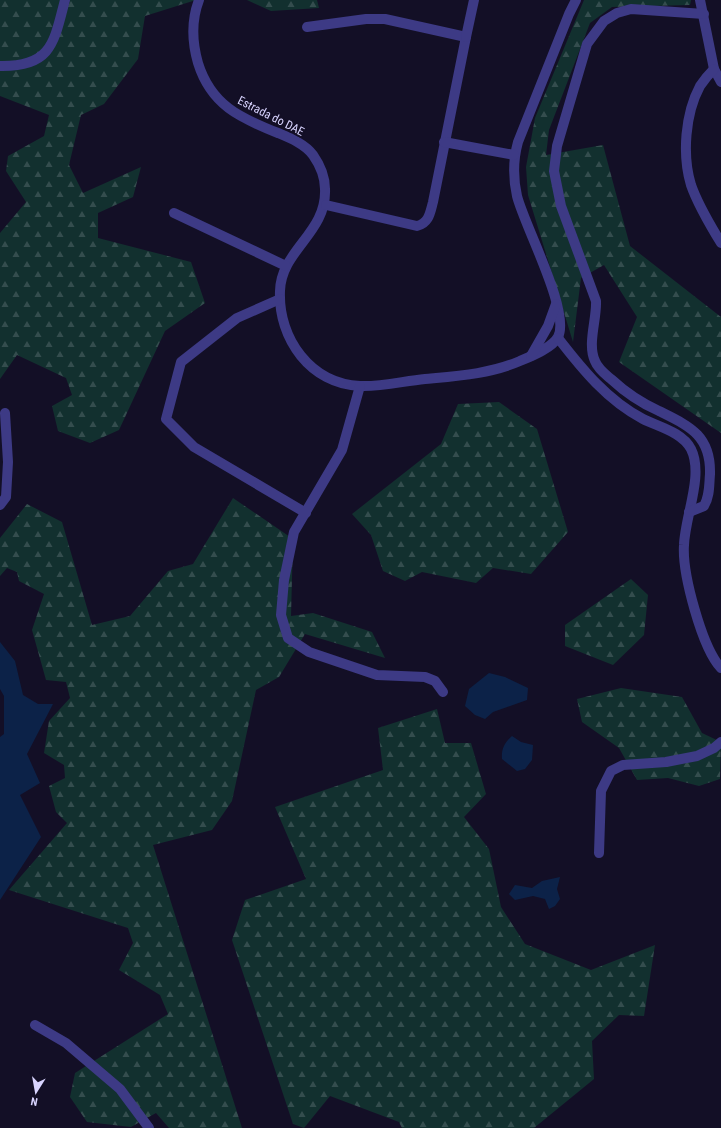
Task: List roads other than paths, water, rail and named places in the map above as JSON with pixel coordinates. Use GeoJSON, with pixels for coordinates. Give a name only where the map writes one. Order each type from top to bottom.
{"type":"FeatureCollection","features":[{"type":"Feature","properties":{"kind":"street"},"geometry":{"type":"LineString","coordinates":[[0,66],[13,66],[34,60],[47,52],[55,37],[65,0]]}},
{"type":"Feature","properties":{"kind":"street","name":"Estrada do DAE"},"geometry":{"type":"LineString","coordinates":[[199,0],[192,31],[196,54],[203,77],[215,96],[229,110],[255,124],[293,139],[312,153],[322,171],[325,186],[326,205],[318,223],[286,266],[281,277],[280,299],[287,334],[299,356],[315,372],[332,380],[360,386],[476,374],[502,368],[531,356],[548,347],[558,338]]}},
{"type":"Feature","properties":{"kind":"street"},"geometry":{"type":"LineString","coordinates":[[326,205],[417,226],[428,220],[433,202],[474,0]]}},
{"type":"Feature","properties":{"kind":"street"},"geometry":{"type":"LineString","coordinates":[[576,0],[529,113],[514,155],[514,181],[518,199],[538,249],[556,304],[560,322],[558,338],[582,368],[605,393],[642,419],[671,432],[682,439],[690,448],[695,458],[696,473],[684,545],[686,573],[706,643],[721,668]]}},
{"type":"Feature","properties":{"kind":"street"},"geometry":{"type":"LineString","coordinates":[[700,0],[714,69],[721,82]]}},
{"type":"Feature","properties":{"kind":"street"},"geometry":{"type":"LineString","coordinates":[[690,512],[704,506],[707,500],[710,460],[706,447],[700,436],[688,426],[640,401],[600,370],[595,361],[592,341],[596,315],[596,301],[561,206],[554,171],[557,146],[588,44],[604,21],[617,13],[631,9],[704,14]]}},
{"type":"Feature","properties":{"kind":"street"},"geometry":{"type":"LineString","coordinates":[[307,27],[366,19],[385,19],[466,37]]}},
{"type":"Feature","properties":{"kind":"street"},"geometry":{"type":"LineString","coordinates":[[714,69],[701,84],[693,100],[689,120],[686,152],[691,185],[710,225],[721,243]]}},
{"type":"Feature","properties":{"kind":"street"},"geometry":{"type":"LineString","coordinates":[[444,142],[514,155]]}},
{"type":"Feature","properties":{"kind":"street"},"geometry":{"type":"LineString","coordinates":[[174,213],[286,266]]}},
{"type":"Feature","properties":{"kind":"street"},"geometry":{"type":"LineString","coordinates":[[280,299],[237,318],[181,362],[166,419],[194,447],[306,513]]}},
{"type":"Feature","properties":{"kind":"street"},"geometry":{"type":"LineString","coordinates":[[531,356],[548,326],[556,304]]}},
{"type":"Feature","properties":{"kind":"street"},"geometry":{"type":"LineString","coordinates":[[360,386],[342,450],[294,532],[284,580],[281,615],[288,638],[309,652],[356,670],[377,675],[425,677],[435,680],[443,692]]}},
{"type":"Feature","properties":{"kind":"street"},"geometry":{"type":"LineString","coordinates":[[0,505],[6,497],[8,462],[5,413]]}},
{"type":"Feature","properties":{"kind":"street"},"geometry":{"type":"LineString","coordinates":[[599,853],[600,791],[611,771],[623,765],[666,762],[697,756],[714,748],[721,742]]}},
{"type":"Feature","properties":{"kind":"street"},"geometry":{"type":"LineString","coordinates":[[35,1025],[66,1043],[120,1089],[149,1128]]}},
{"type":"Feature","properties":{"kind":"water"},"geometry":{"type":"Polygon","coordinates":[[[0,642],[15,661],[23,695],[38,704],[53,704],[27,754],[40,783],[20,795],[41,837],[0,900],[0,737],[4,734],[4,696],[0,689],[0,642]]]}},
{"type":"Feature","properties":{"kind":"water"},"geometry":{"type":"Polygon","coordinates":[[[489,673],[505,677],[528,688],[527,700],[493,712],[485,719],[475,715],[465,706],[469,689],[489,673]]]}},
{"type":"Feature","properties":{"kind":"water"},"geometry":{"type":"Polygon","coordinates":[[[512,736],[521,742],[533,745],[532,760],[525,769],[517,771],[502,759],[504,746],[512,736]]]}},
{"type":"Feature","properties":{"kind":"water"},"geometry":{"type":"Polygon","coordinates":[[[560,877],[557,889],[560,899],[555,906],[549,909],[545,899],[533,896],[515,900],[509,894],[515,885],[532,888],[542,881],[560,877]]]}}]}
